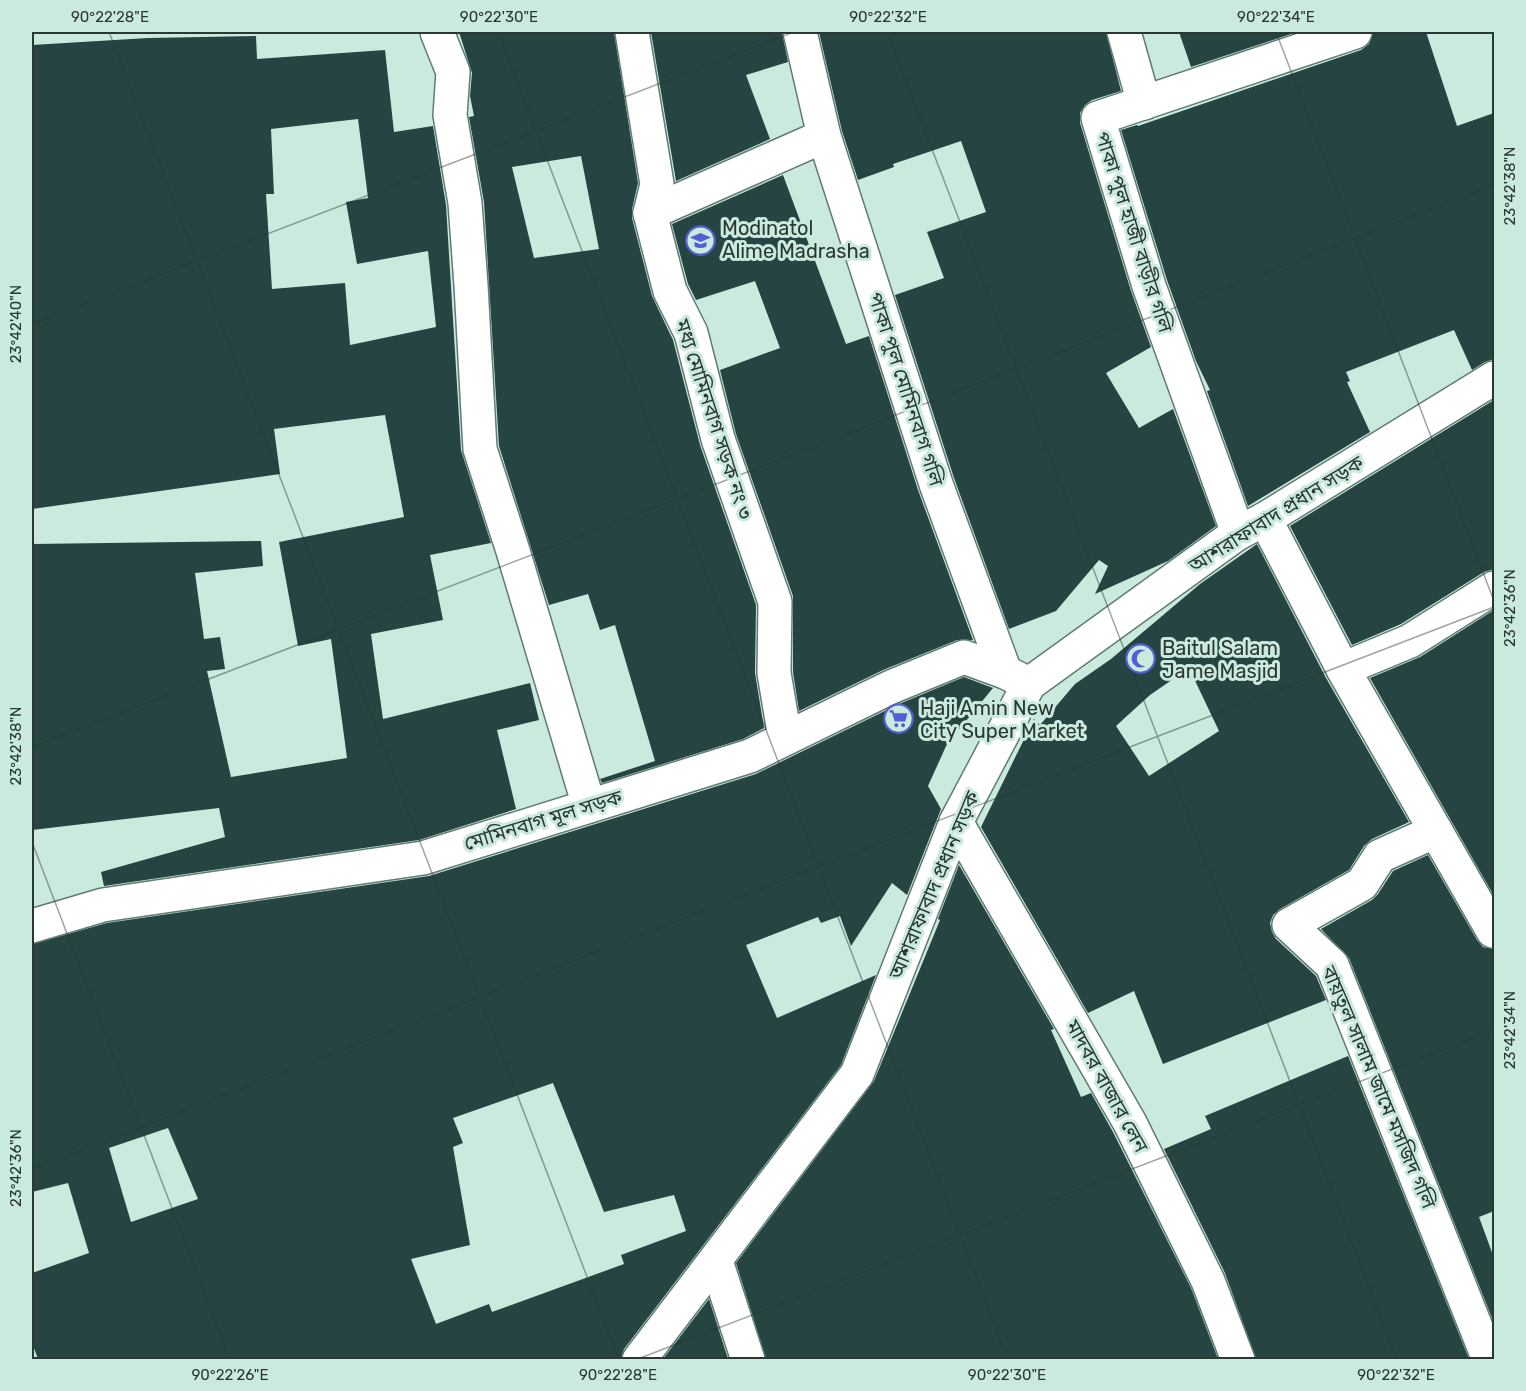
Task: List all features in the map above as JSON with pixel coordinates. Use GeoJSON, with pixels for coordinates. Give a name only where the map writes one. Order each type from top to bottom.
{"type":"FeatureCollection","features":[{"type":"Feature","properties":{"kind":"street"},"geometry":{"type":"LineString","coordinates":[[437,32],[453,72],[450,115],[465,203],[480,449],[589,806]]}},
{"type":"Feature","properties":{"kind":"street","name":"মধ্য মোমিনবাগ সড়ক নং ৩"},"geometry":{"type":"LineString","coordinates":[[632,32],[657,184],[650,213],[670,291],[691,333],[718,439],[775,602],[774,673],[785,738]]}},
{"type":"Feature","properties":{"kind":"street","name":"পাকা পুল মোমিনবাগ গলি"},"geometry":{"type":"LineString","coordinates":[[800,32],[824,136],[936,484],[1017,678]]}},
{"type":"Feature","properties":{"kind":"street"},"geometry":{"type":"LineString","coordinates":[[1124,32],[1144,103]]}},
{"type":"Feature","properties":{"kind":"street","name":"পাকা পুল হাজী বাড়ীর গলি"},"geometry":{"type":"LineString","coordinates":[[1252,526],[1149,286],[1098,118],[1354,32]]}},
{"type":"Feature","properties":{"kind":"street"},"geometry":{"type":"LineString","coordinates":[[650,213],[824,136]]}},
{"type":"Feature","properties":{"kind":"street","name":"আশরাফাবাদ প্রধান সড়ক"},"geometry":{"type":"LineString","coordinates":[[639,1359],[857,1074],[956,822],[1017,678],[1252,526],[1494,378]]}},
{"type":"Feature","properties":{"kind":"street"},"geometry":{"type":"LineString","coordinates":[[1252,526],[1343,669],[1494,930]]}},
{"type":"Feature","properties":{"kind":"street"},"geometry":{"type":"LineString","coordinates":[[1343,669],[1410,640],[1494,588]]}},
{"type":"Feature","properties":{"kind":"street","name":"মোমিনবাগ মূল সড়ক"},"geometry":{"type":"LineString","coordinates":[[32,926],[103,904],[423,858],[750,756],[891,687],[964,657],[1017,678]]}},
{"type":"Feature","properties":{"kind":"street","name":"মাদবর বাজার লেন"},"geometry":{"type":"LineString","coordinates":[[956,822],[1130,1123],[1208,1281],[1238,1359]]}},
{"type":"Feature","properties":{"kind":"street","name":"বায়তুল সালাম জামে মসজিদ গলি"},"geometry":{"type":"LineString","coordinates":[[1436,831],[1380,856],[1362,884],[1289,925],[1332,965],[1489,1359]]}},
{"type":"Feature","properties":{"kind":"street"},"geometry":{"type":"LineString","coordinates":[[716,1261],[748,1359]]}},
{"type":"Feature","properties":{"kind":"building"},"geometry":{"type":"Polygon","coordinates":[[[459,32],[614,32],[638,183],[632,218],[652,296],[673,340],[700,445],[756,605],[755,673],[764,728],[743,739],[602,783],[600,779],[655,761],[615,625],[600,630],[588,594],[549,605],[499,446],[484,202],[469,117],[474,116],[470,96],[472,73],[459,32]],[[581,156],[512,167],[534,258],[599,249],[581,156]]]}},
{"type":"Feature","properties":{"kind":"building"},"geometry":{"type":"Polygon","coordinates":[[[651,32],[782,32],[788,62],[746,75],[770,139],[676,181],[651,32]]]}},
{"type":"Feature","properties":{"kind":"building"},"geometry":{"type":"Polygon","coordinates":[[[819,32],[1106,32],[1121,91],[1092,100],[1085,105],[1080,113],[1080,123],[1131,291],[1151,347],[1106,373],[1139,428],[1173,409],[1216,526],[1168,561],[1095,594],[1108,566],[1099,560],[1056,611],[1009,629],[954,478],[895,295],[944,278],[927,232],[986,212],[961,141],[893,164],[894,167],[858,180],[842,131],[819,32]]]}},
{"type":"Feature","properties":{"kind":"building"},"geometry":{"type":"Polygon","coordinates":[[[1179,32],[1297,32],[1191,67],[1179,32]]]}},
{"type":"Feature","properties":{"kind":"building"},"geometry":{"type":"Polygon","coordinates":[[[1373,32],[1426,32],[1457,126],[1494,113],[1494,359],[1472,370],[1454,330],[1346,372],[1350,381],[1347,382],[1370,432],[1248,506],[1207,391],[1210,390],[1196,361],[1167,280],[1121,130],[1361,50],[1369,44],[1373,32]]]}},
{"type":"Feature","properties":{"kind":"building"},"geometry":{"type":"Polygon","coordinates":[[[256,36],[257,59],[385,50],[394,132],[433,126],[446,205],[461,450],[491,543],[430,555],[443,620],[371,634],[383,719],[530,683],[539,720],[497,730],[516,809],[419,840],[104,886],[101,872],[225,837],[219,808],[32,830],[32,544],[261,541],[263,566],[195,573],[204,639],[220,637],[225,669],[207,671],[231,777],[347,758],[331,639],[298,646],[279,542],[404,517],[385,415],[274,429],[280,474],[32,509],[32,45],[148,38],[256,36]],[[358,119],[271,129],[274,194],[266,194],[272,289],[345,283],[350,345],[436,327],[428,251],[357,264],[346,202],[368,198],[358,119]]]}},
{"type":"Feature","properties":{"kind":"building"},"geometry":{"type":"Polygon","coordinates":[[[783,175],[846,344],[869,336],[918,490],[973,640],[957,640],[883,670],[799,711],[793,672],[793,596],[736,434],[720,370],[780,348],[755,281],[696,300],[688,284],[672,224],[783,175]]]}},
{"type":"Feature","properties":{"kind":"building"},"geometry":{"type":"Polygon","coordinates":[[[1494,400],[1494,569],[1484,572],[1401,624],[1352,645],[1290,526],[1494,400]]]}},
{"type":"Feature","properties":{"kind":"building"},"geometry":{"type":"Polygon","coordinates":[[[1257,544],[1326,678],[1409,822],[1372,839],[1364,846],[1349,870],[1273,915],[1270,923],[1276,939],[1316,976],[1326,1000],[1163,1064],[1134,991],[1088,1013],[981,827],[1034,719],[1040,725],[1075,684],[1111,659],[1200,584],[1257,544]],[[1189,668],[1150,695],[1116,726],[1149,776],[1219,731],[1189,668]]]}},
{"type":"Feature","properties":{"kind":"building"},"geometry":{"type":"Polygon","coordinates":[[[1494,610],[1494,896],[1370,678],[1420,657],[1494,610]]]}},
{"type":"Feature","properties":{"kind":"building"},"geometry":{"type":"Polygon","coordinates":[[[964,677],[993,688],[947,744],[928,786],[941,809],[907,895],[892,883],[851,946],[840,916],[821,923],[818,917],[746,945],[777,1018],[876,975],[841,1065],[624,1349],[621,1359],[38,1359],[32,1343],[32,1273],[89,1253],[68,1183],[32,1192],[32,944],[107,923],[429,876],[756,774],[899,704],[964,677]],[[553,1083],[453,1118],[463,1143],[453,1147],[470,1245],[411,1259],[436,1324],[489,1304],[492,1312],[624,1264],[621,1255],[686,1231],[674,1195],[604,1212],[553,1083]],[[168,1128],[109,1148],[131,1222],[198,1199],[168,1128]]]}},
{"type":"Feature","properties":{"kind":"building"},"geometry":{"type":"Polygon","coordinates":[[[1428,855],[1477,940],[1483,947],[1494,949],[1494,1211],[1479,1217],[1494,1258],[1494,1323],[1349,958],[1321,929],[1372,900],[1393,871],[1428,855]]]}},
{"type":"Feature","properties":{"kind":"building"},"geometry":{"type":"Polygon","coordinates":[[[959,865],[1054,1029],[1051,1030],[1081,1097],[1091,1093],[1113,1132],[1191,1288],[1218,1359],[766,1359],[736,1263],[874,1081],[940,920],[938,919],[959,865]]]}},
{"type":"Feature","properties":{"kind":"building"},"geometry":{"type":"Polygon","coordinates":[[[1348,1056],[1469,1359],[1256,1359],[1225,1273],[1164,1149],[1211,1129],[1205,1116],[1348,1056]]]}},
{"type":"Feature","properties":{"kind":"building"},"geometry":{"type":"Polygon","coordinates":[[[709,1299],[728,1359],[663,1359],[709,1299]]]}},
{"type":"Feature","properties":{"kind":"place","name":"Modinatol Alime Madrasha"},"geometry":{"type":"Point","coordinates":[701,240]}},
{"type":"Feature","properties":{"kind":"place","name":"Baitul Salam Jame Masjid"},"geometry":{"type":"Point","coordinates":[1141,659]}},
{"type":"Feature","properties":{"kind":"place","name":"Haji Amin New City Super Market"},"geometry":{"type":"Point","coordinates":[899,719]}}]}
